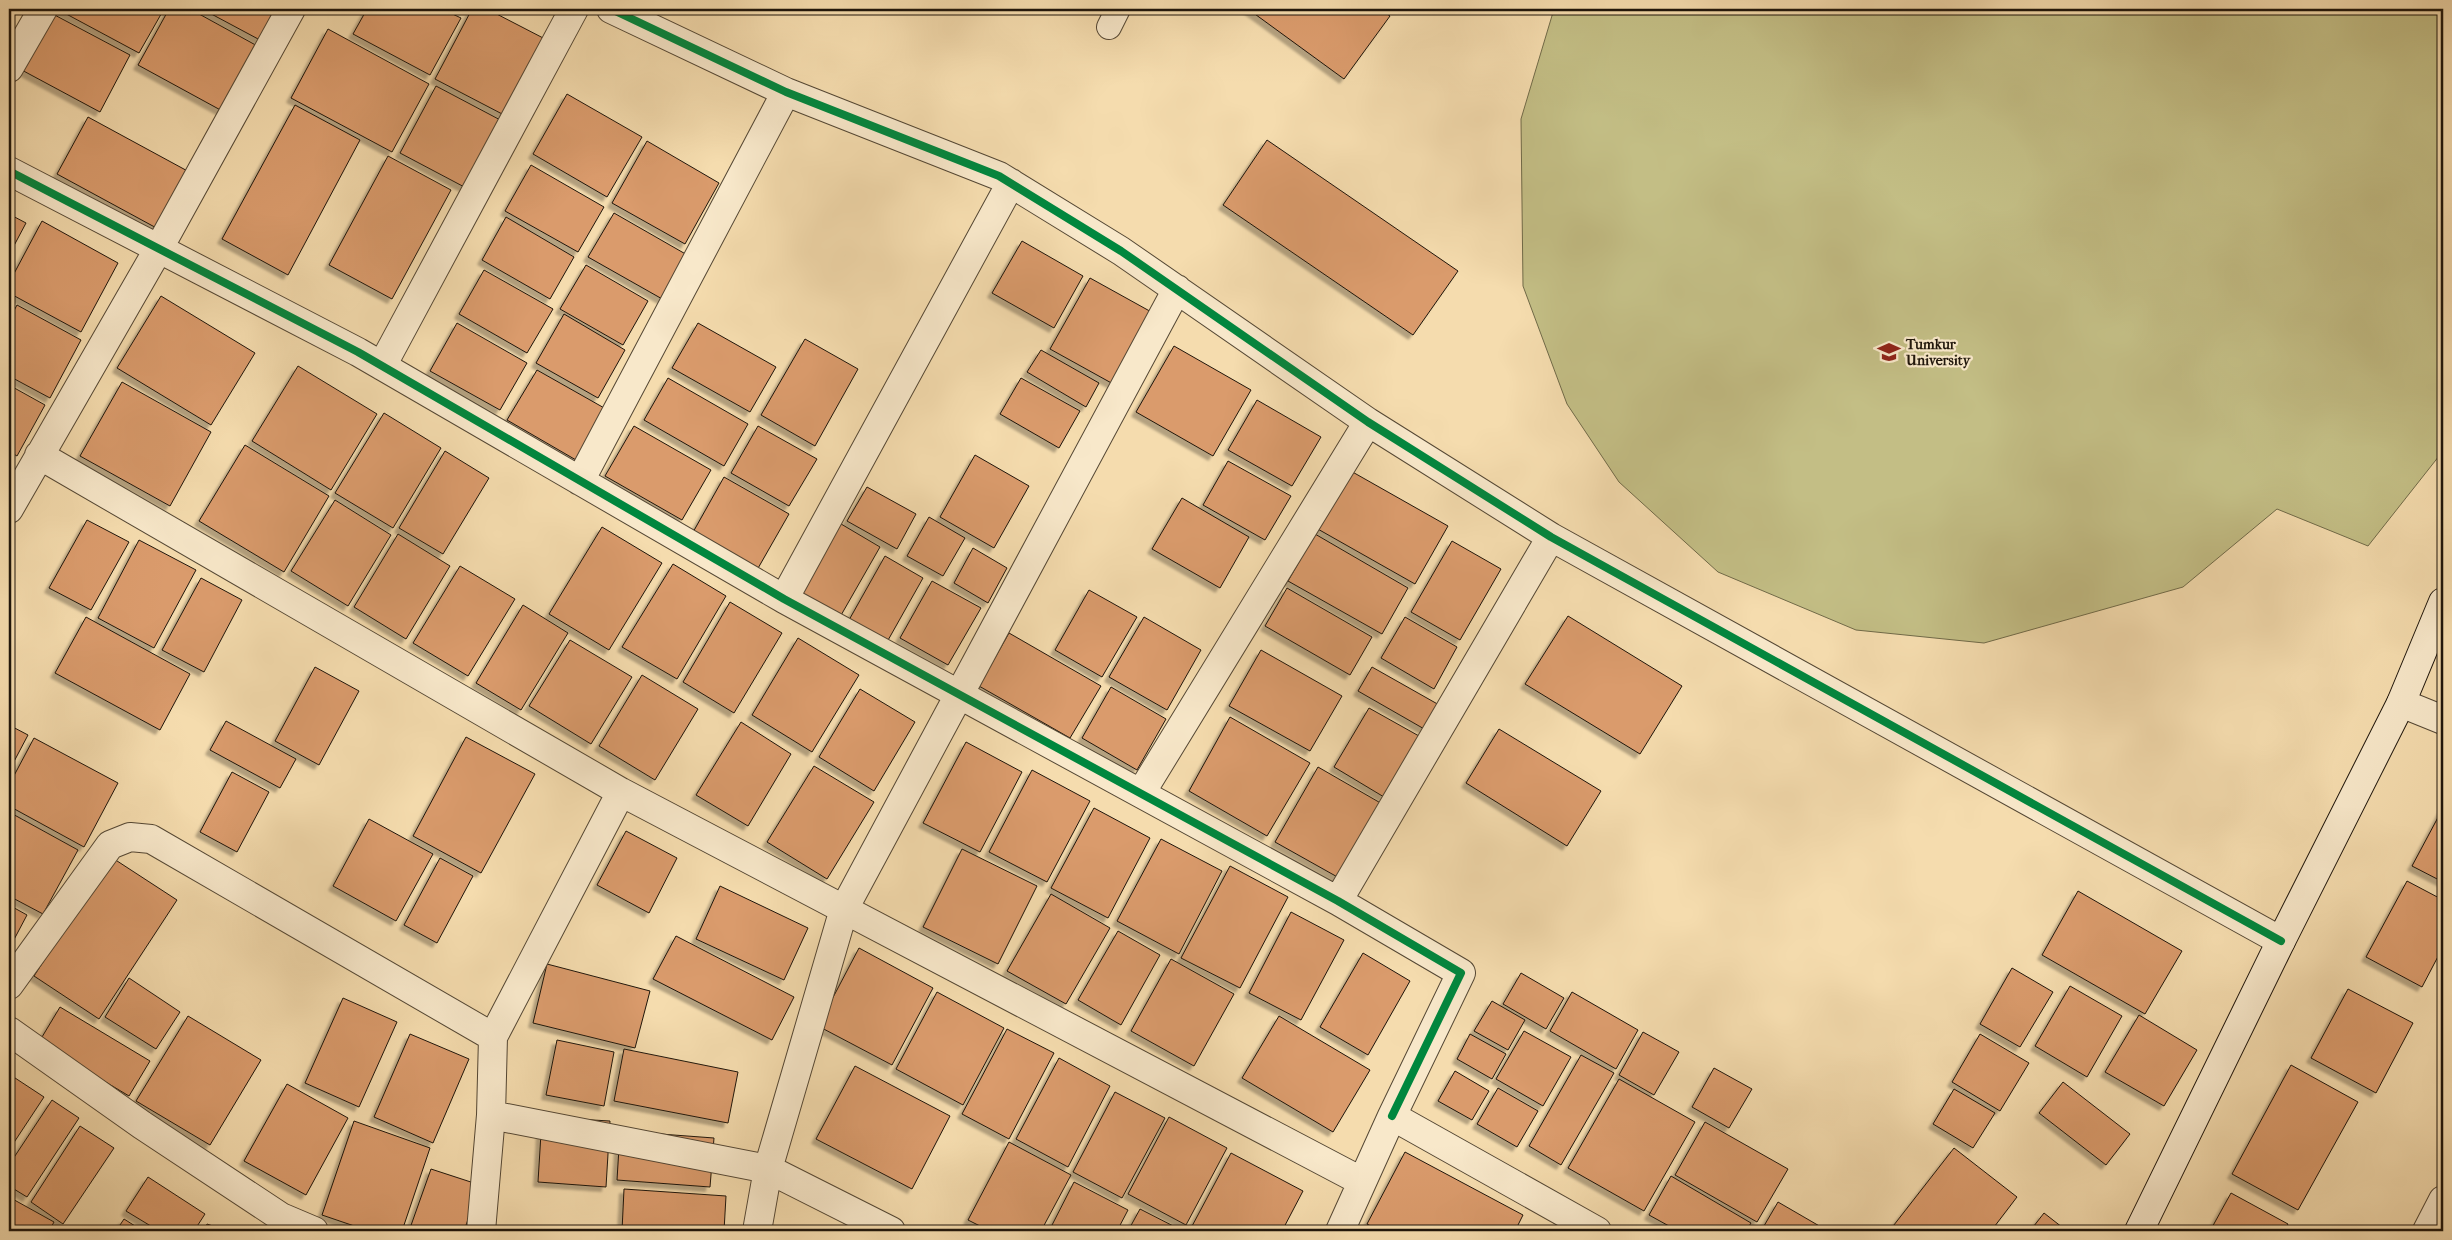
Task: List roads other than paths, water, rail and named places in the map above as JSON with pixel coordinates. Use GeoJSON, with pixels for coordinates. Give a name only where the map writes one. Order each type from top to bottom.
{"type":"FeatureCollection","features":[{"type":"Feature","properties":{"kind":"street"},"geometry":{"type":"LineString","coordinates":[[9,68],[43,9]]}},
{"type":"Feature","properties":{"kind":"street"},"geometry":{"type":"LineString","coordinates":[[9,509],[159,248],[290,9]]}},
{"type":"Feature","properties":{"kind":"street"},"geometry":{"type":"LineString","coordinates":[[382,366],[574,9]]}},
{"type":"Feature","properties":{"kind":"street"},"geometry":{"type":"LineString","coordinates":[[611,9],[786,92],[990,172],[1011,183],[1121,251],[1368,422],[1551,537],[2281,941]]}},
{"type":"Feature","properties":{"kind":"street"},"geometry":{"type":"LineString","coordinates":[[580,480],[786,92]]}},
{"type":"Feature","properties":{"kind":"street"},"geometry":{"type":"LineString","coordinates":[[9,171],[382,366],[784,599],[1338,901],[1461,973],[1392,1116],[1340,1231]]}},
{"type":"Feature","properties":{"kind":"street"},"geometry":{"type":"LineString","coordinates":[[784,599],[1011,183]]}},
{"type":"Feature","properties":{"kind":"street"},"geometry":{"type":"LineString","coordinates":[[757,1231],[768,1169],[844,909],[1177,289]]}},
{"type":"Feature","properties":{"kind":"street"},"geometry":{"type":"LineString","coordinates":[[1141,793],[1368,422]]}},
{"type":"Feature","properties":{"kind":"street"},"geometry":{"type":"LineString","coordinates":[[39,455],[621,792],[1362,1181]]}},
{"type":"Feature","properties":{"kind":"street"},"geometry":{"type":"LineString","coordinates":[[1338,901],[1551,537]]}},
{"type":"Feature","properties":{"kind":"street"},"geometry":{"type":"LineString","coordinates":[[2139,1231],[2281,941],[2401,703],[2443,602]]}},
{"type":"Feature","properties":{"kind":"street"},"geometry":{"type":"LineString","coordinates":[[2401,703],[2443,720]]}},
{"type":"Feature","properties":{"kind":"street"},"geometry":{"type":"LineString","coordinates":[[481,1231],[491,1115],[493,1037],[621,792]]}},
{"type":"Feature","properties":{"kind":"street"},"geometry":{"type":"LineString","coordinates":[[9,985],[110,846],[130,837],[151,839],[493,1037]]}},
{"type":"Feature","properties":{"kind":"street"},"geometry":{"type":"LineString","coordinates":[[9,1031],[142,1125],[281,1217],[314,1231]]}},
{"type":"Feature","properties":{"kind":"street"},"geometry":{"type":"LineString","coordinates":[[491,1115],[768,1169],[891,1231]]}},
{"type":"Feature","properties":{"kind":"street"},"geometry":{"type":"LineString","coordinates":[[1392,1116],[1597,1231]]}},
{"type":"Feature","properties":{"kind":"street"},"geometry":{"type":"LineString","coordinates":[[2427,1231],[2443,1200]]}},
{"type":"Feature","properties":{"kind":"place","name":"Tumkur University"},"geometry":{"type":"Point","coordinates":[1889,352]}}]}
